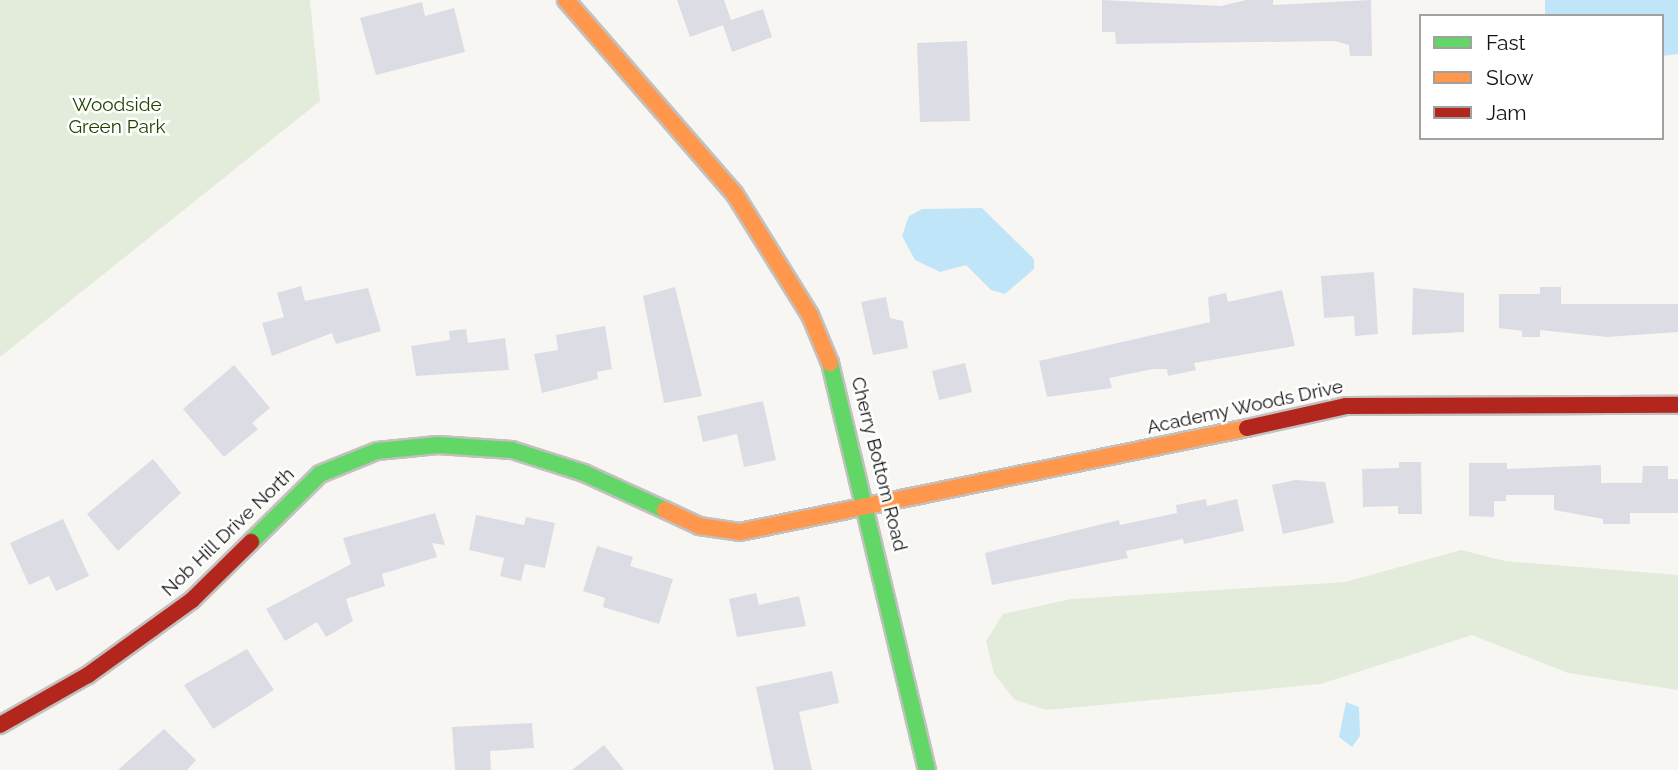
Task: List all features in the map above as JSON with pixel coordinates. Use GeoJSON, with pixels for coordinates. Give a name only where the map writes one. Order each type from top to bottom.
{"type":"FeatureCollection","features":[{"type":"Feature","properties":{"kind":"street","name":"Cherry Bottom Road"},"geometry":{"type":"LineString","coordinates":[[566,0],[734,193],[810,315],[840,386],[927,770]]}},
{"type":"Feature","properties":{"kind":"street","name":"Academy Woods Drive"},"geometry":{"type":"LineString","coordinates":[[870,510],[1346,406],[1678,405]]}},
{"type":"Feature","properties":{"kind":"street","name":"Nob Hill Drive North"},"geometry":{"type":"LineString","coordinates":[[0,725],[88,675],[192,600],[320,474],[377,451],[438,445],[512,450],[584,473],[699,526],[740,532],[870,510]]}},
{"type":"Feature","properties":{"kind":"green space","name":"Woodside Green Park"},"geometry":{"type":"Polygon","coordinates":[[[0,0],[310,0],[320,101],[0,357],[0,0]]]}},
{"type":"Feature","properties":{"kind":"green space"},"geometry":{"type":"Polygon","coordinates":[[[1461,550],[1505,561],[1678,575],[1678,690],[1568,673],[1472,635],[1321,684],[1047,710],[1015,700],[994,674],[986,641],[1003,614],[1071,599],[1345,582],[1461,550]]]}},
{"type":"Feature","properties":{"kind":"water"},"geometry":{"type":"Polygon","coordinates":[[[1545,0],[1678,0],[1678,54],[1664,56],[1664,14],[1545,14],[1545,0]]]}},
{"type":"Feature","properties":{"kind":"water"},"geometry":{"type":"Polygon","coordinates":[[[982,208],[1034,259],[1034,269],[1005,294],[991,290],[966,265],[940,272],[915,260],[902,236],[909,216],[922,209],[982,208]]]}},
{"type":"Feature","properties":{"kind":"water"},"geometry":{"type":"Polygon","coordinates":[[[1346,702],[1359,707],[1360,736],[1352,747],[1339,737],[1346,702]]]}},
{"type":"Feature","properties":{"kind":"building"},"geometry":{"type":"Polygon","coordinates":[[[677,0],[724,0],[731,20],[763,9],[772,37],[732,52],[723,25],[690,37],[677,0]]]}},
{"type":"Feature","properties":{"kind":"building"},"geometry":{"type":"Polygon","coordinates":[[[1102,0],[1221,6],[1246,0],[1273,0],[1273,5],[1371,0],[1372,56],[1350,56],[1349,45],[1335,41],[1116,44],[1115,32],[1102,32],[1102,0]]]}},
{"type":"Feature","properties":{"kind":"building"},"geometry":{"type":"Polygon","coordinates":[[[422,2],[425,16],[454,8],[465,52],[376,75],[360,18],[422,2]]]}},
{"type":"Feature","properties":{"kind":"building"},"geometry":{"type":"Polygon","coordinates":[[[967,41],[970,121],[920,122],[917,43],[967,41]]]}},
{"type":"Feature","properties":{"kind":"building"},"geometry":{"type":"Polygon","coordinates":[[[1374,272],[1378,334],[1355,336],[1354,316],[1324,318],[1321,276],[1374,272]]]}},
{"type":"Feature","properties":{"kind":"building"},"geometry":{"type":"Polygon","coordinates":[[[301,286],[305,301],[368,288],[381,331],[336,344],[332,333],[272,356],[262,323],[284,317],[277,293],[301,286]]]}},
{"type":"Feature","properties":{"kind":"building"},"geometry":{"type":"Polygon","coordinates":[[[675,287],[702,396],[664,403],[643,296],[675,287]]]}},
{"type":"Feature","properties":{"kind":"building"},"geometry":{"type":"Polygon","coordinates":[[[1540,287],[1561,287],[1561,304],[1678,304],[1678,332],[1607,337],[1540,330],[1540,337],[1522,337],[1522,331],[1499,328],[1499,294],[1540,294],[1540,287]]]}},
{"type":"Feature","properties":{"kind":"building"},"geometry":{"type":"Polygon","coordinates":[[[1413,288],[1464,293],[1464,332],[1412,335],[1413,288]]]}},
{"type":"Feature","properties":{"kind":"building"},"geometry":{"type":"Polygon","coordinates":[[[1282,290],[1295,346],[1194,363],[1196,370],[1168,376],[1167,369],[1153,369],[1109,378],[1112,388],[1047,397],[1039,361],[1210,322],[1208,297],[1226,293],[1228,302],[1282,290]]]}},
{"type":"Feature","properties":{"kind":"building"},"geometry":{"type":"Polygon","coordinates":[[[886,297],[890,318],[903,321],[908,348],[873,355],[861,302],[886,297]]]}},
{"type":"Feature","properties":{"kind":"building"},"geometry":{"type":"Polygon","coordinates":[[[605,326],[612,369],[597,372],[598,379],[542,393],[534,354],[558,350],[556,335],[605,326]]]}},
{"type":"Feature","properties":{"kind":"building"},"geometry":{"type":"Polygon","coordinates":[[[466,329],[468,343],[505,338],[509,370],[416,376],[411,346],[450,340],[449,331],[466,329]]]}},
{"type":"Feature","properties":{"kind":"building"},"geometry":{"type":"Polygon","coordinates":[[[965,363],[972,392],[939,400],[932,371],[965,363]]]}},
{"type":"Feature","properties":{"kind":"building"},"geometry":{"type":"Polygon","coordinates":[[[234,365],[270,408],[252,423],[258,429],[224,457],[183,409],[234,365]]]}},
{"type":"Feature","properties":{"kind":"building"},"geometry":{"type":"Polygon","coordinates":[[[763,401],[776,460],[744,467],[737,434],[703,442],[697,416],[763,401]]]}},
{"type":"Feature","properties":{"kind":"building"},"geometry":{"type":"Polygon","coordinates":[[[153,459],[181,493],[118,551],[87,514],[153,459]]]}},
{"type":"Feature","properties":{"kind":"building"},"geometry":{"type":"Polygon","coordinates":[[[1399,462],[1421,462],[1422,514],[1398,514],[1398,506],[1363,507],[1362,469],[1399,468],[1399,462]]]}},
{"type":"Feature","properties":{"kind":"building"},"geometry":{"type":"Polygon","coordinates":[[[1469,463],[1507,463],[1507,469],[1601,465],[1601,483],[1642,483],[1643,466],[1668,466],[1668,479],[1678,479],[1678,513],[1630,513],[1630,524],[1603,524],[1603,519],[1554,510],[1554,495],[1506,495],[1506,501],[1494,501],[1494,517],[1469,516],[1469,463]]]}},
{"type":"Feature","properties":{"kind":"building"},"geometry":{"type":"Polygon","coordinates":[[[1295,480],[1325,482],[1334,523],[1283,534],[1272,485],[1295,480]]]}},
{"type":"Feature","properties":{"kind":"building"},"geometry":{"type":"Polygon","coordinates":[[[1206,499],[1207,506],[1237,499],[1244,531],[1184,544],[1183,539],[1126,551],[1128,558],[992,585],[985,553],[1119,520],[1120,525],[1177,513],[1176,505],[1206,499]]]}},
{"type":"Feature","properties":{"kind":"building"},"geometry":{"type":"Polygon","coordinates":[[[435,513],[445,545],[432,543],[437,557],[382,574],[385,586],[346,599],[353,621],[326,637],[317,622],[285,641],[266,609],[351,564],[343,538],[435,513]]]}},
{"type":"Feature","properties":{"kind":"building"},"geometry":{"type":"Polygon","coordinates":[[[476,515],[524,525],[526,517],[555,523],[545,568],[525,564],[521,581],[500,576],[504,558],[469,550],[476,515]]]}},
{"type":"Feature","properties":{"kind":"building"},"geometry":{"type":"Polygon","coordinates":[[[63,519],[89,576],[56,591],[49,576],[29,585],[10,543],[63,519]]]}},
{"type":"Feature","properties":{"kind":"building"},"geometry":{"type":"Polygon","coordinates":[[[597,546],[633,557],[630,566],[673,579],[659,624],[603,607],[605,598],[583,591],[597,546]]]}},
{"type":"Feature","properties":{"kind":"building"},"geometry":{"type":"Polygon","coordinates":[[[756,593],[759,605],[799,596],[806,626],[737,637],[729,599],[756,593]]]}},
{"type":"Feature","properties":{"kind":"building"},"geometry":{"type":"Polygon","coordinates":[[[247,649],[274,690],[213,729],[184,685],[247,649]]]}},
{"type":"Feature","properties":{"kind":"building"},"geometry":{"type":"Polygon","coordinates":[[[832,671],[839,703],[799,712],[812,770],[774,770],[756,687],[832,671]]]}},
{"type":"Feature","properties":{"kind":"building"},"geometry":{"type":"Polygon","coordinates":[[[532,723],[534,748],[490,751],[491,770],[455,770],[452,727],[532,723]]]}},
{"type":"Feature","properties":{"kind":"building"},"geometry":{"type":"Polygon","coordinates":[[[164,729],[196,760],[187,770],[118,770],[164,729]]]}},
{"type":"Feature","properties":{"kind":"building"},"geometry":{"type":"Polygon","coordinates":[[[604,745],[624,770],[572,770],[604,745]]]}},
{"type":"Feature","properties":{"kind":"traffic: fast"},"geometry":{"type":"LineString","coordinates":[[830,363],[927,770]]}},
{"type":"Feature","properties":{"kind":"traffic: fast"},"geometry":{"type":"LineString","coordinates":[[251,542],[320,474],[377,451],[438,445],[512,450],[584,473],[665,510]]}},
{"type":"Feature","properties":{"kind":"traffic: slow"},"geometry":{"type":"LineString","coordinates":[[566,0],[734,193],[810,315],[830,363]]}},
{"type":"Feature","properties":{"kind":"traffic: slow"},"geometry":{"type":"LineString","coordinates":[[665,510],[699,526],[740,532],[1247,428]]}},
{"type":"Feature","properties":{"kind":"traffic: jam"},"geometry":{"type":"LineString","coordinates":[[1247,428],[1346,406],[1678,405]]}},
{"type":"Feature","properties":{"kind":"traffic: jam"},"geometry":{"type":"LineString","coordinates":[[0,725],[88,675],[192,600],[251,542]]}}]}
